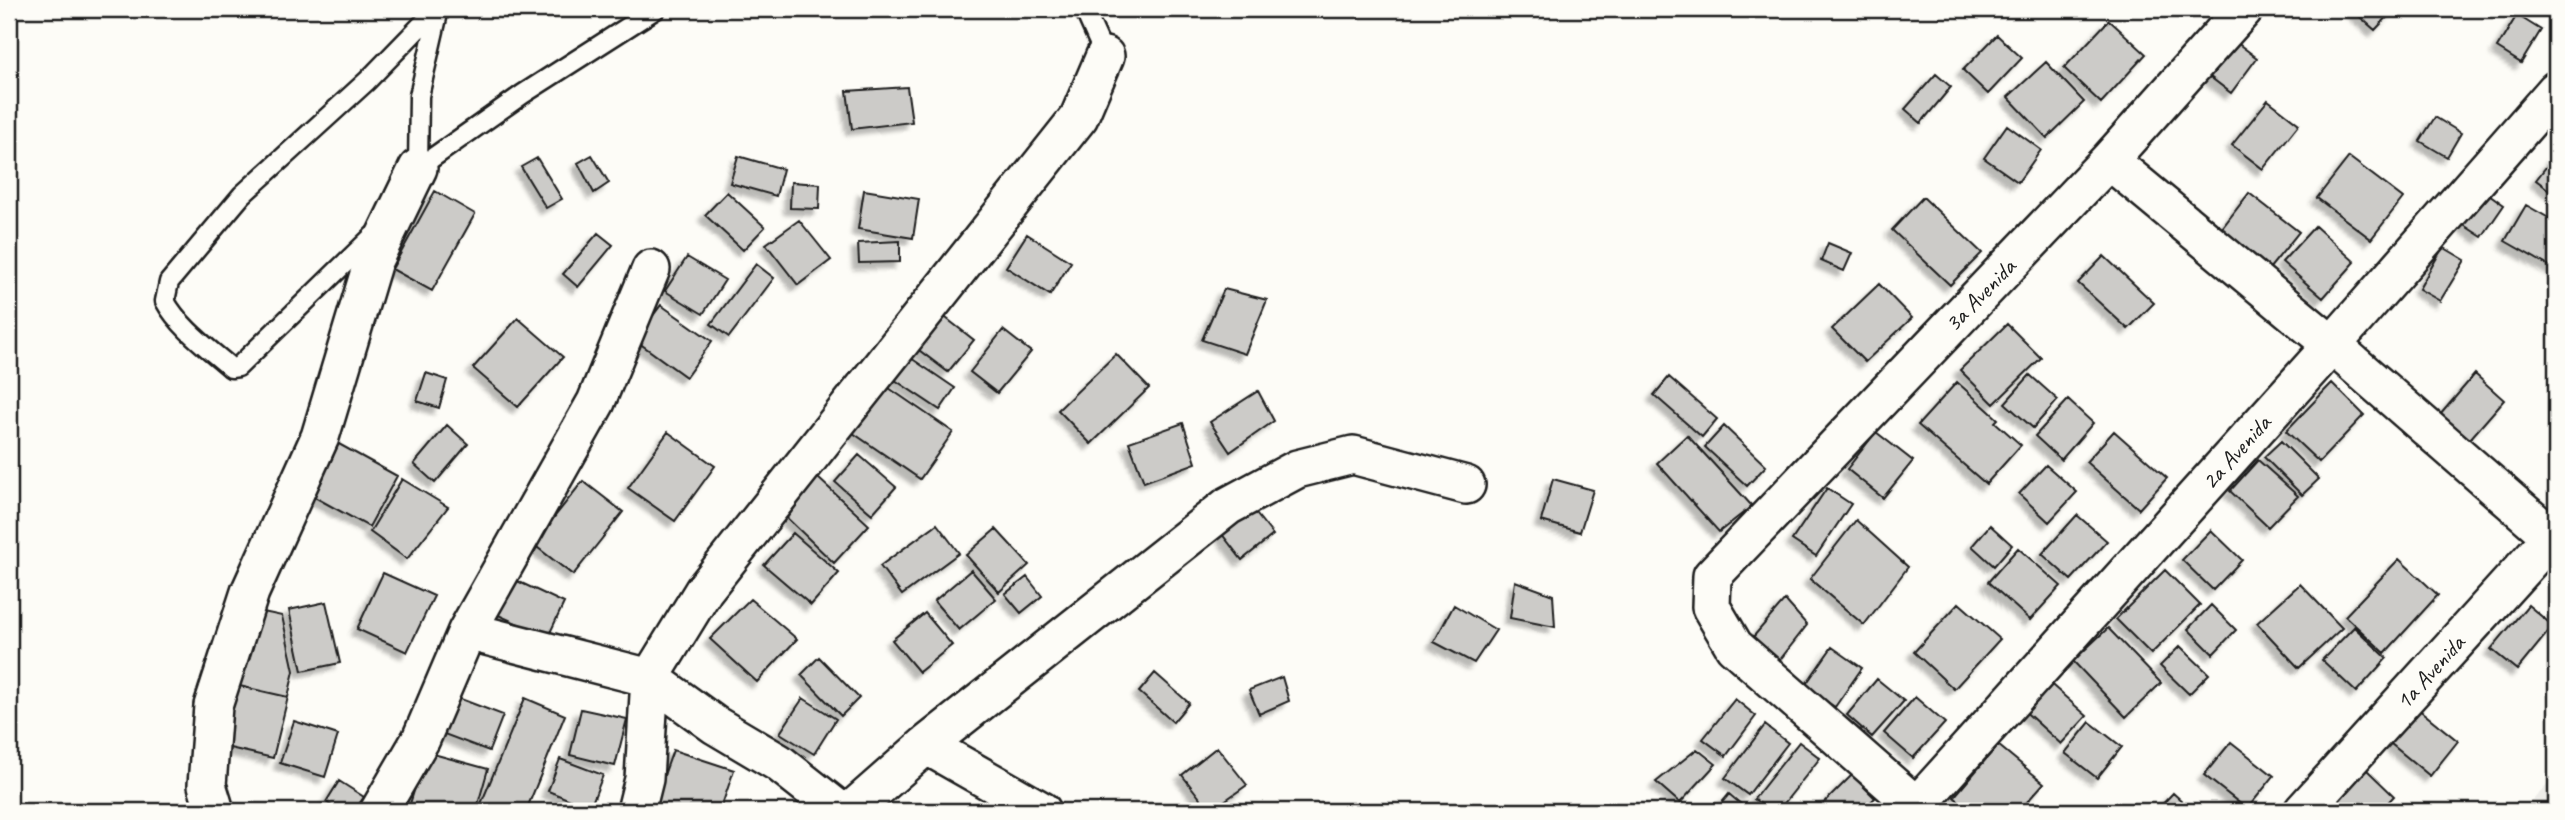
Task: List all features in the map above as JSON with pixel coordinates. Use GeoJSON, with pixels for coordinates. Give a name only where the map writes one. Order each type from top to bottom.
{"type":"FeatureCollection","features":[{"type":"Feature","properties":{"kind":"street","name":"3a Avenida"},"geometry":{"type":"LineString","coordinates":[[1917,810],[1734,646],[1711,607],[1712,576],[2109,160],[2244,9]]}},
{"type":"Feature","properties":{"kind":"street"},"geometry":{"type":"LineString","coordinates":[[636,811],[644,779],[650,678],[704,590],[1079,117],[1105,56]]}},
{"type":"Feature","properties":{"kind":"street","name":"2a Avenida"},"geometry":{"type":"LineString","coordinates":[[1917,810],[2556,90]]}},
{"type":"Feature","properties":{"kind":"street"},"geometry":{"type":"LineString","coordinates":[[2109,160],[2332,345],[2554,535]]}},
{"type":"Feature","properties":{"kind":"street"},"geometry":{"type":"LineString","coordinates":[[215,811],[207,785],[214,706],[250,592],[320,437],[373,261],[418,168]]}},
{"type":"Feature","properties":{"kind":"street"},"geometry":{"type":"LineString","coordinates":[[379,811],[421,739],[467,631],[596,402],[651,269]]}},
{"type":"Feature","properties":{"kind":"street"},"geometry":{"type":"LineString","coordinates":[[851,811],[926,745],[1228,506],[1297,469],[1353,455],[1466,485]]}},
{"type":"Feature","properties":{"kind":"street","name":"1a Avenida"},"geometry":{"type":"LineString","coordinates":[[2303,811],[2554,535]]}},
{"type":"Feature","properties":{"kind":"street"},"geometry":{"type":"LineString","coordinates":[[467,631],[650,678],[715,725],[779,763],[840,811]]}},
{"type":"Feature","properties":{"kind":"street"},"geometry":{"type":"LineString","coordinates":[[926,745],[1005,802],[1042,811]]}},
{"type":"Feature","properties":{"kind":"lane"},"geometry":{"type":"LineString","coordinates":[[418,168],[419,96],[438,9]]}},
{"type":"Feature","properties":{"kind":"lane"},"geometry":{"type":"LineString","coordinates":[[396,214],[238,368],[231,368],[206,346],[170,311],[165,300],[169,282],[242,195],[367,80],[438,9]]}},
{"type":"Feature","properties":{"kind":"lane"},"geometry":{"type":"LineString","coordinates":[[418,168],[523,94],[656,9]]}},
{"type":"Feature","properties":{"kind":"lane"},"geometry":{"type":"LineString","coordinates":[[1084,9],[1105,56]]}},
{"type":"Feature","properties":{"kind":"shaded area"},"geometry":{"type":"Polygon","coordinates":[[[2556,774],[2556,811],[2523,811],[2556,774]]]}},
{"type":"Feature","properties":{"kind":"building"},"geometry":{"type":"Polygon","coordinates":[[[2351,9],[2395,9],[2375,30],[2351,9]]]}},
{"type":"Feature","properties":{"kind":"building"},"geometry":{"type":"Polygon","coordinates":[[[2517,15],[2541,30],[2521,63],[2497,48],[2517,15]]]}},
{"type":"Feature","properties":{"kind":"building"},"geometry":{"type":"Polygon","coordinates":[[[2109,20],[2146,54],[2101,103],[2064,68],[2109,20]]]}},
{"type":"Feature","properties":{"kind":"building"},"geometry":{"type":"Polygon","coordinates":[[[1997,35],[2022,58],[1988,94],[1963,70],[1997,35]]]}},
{"type":"Feature","properties":{"kind":"building"},"geometry":{"type":"Polygon","coordinates":[[[2232,39],[2257,58],[2231,93],[2205,73],[2232,39]]]}},
{"type":"Feature","properties":{"kind":"building"},"geometry":{"type":"Polygon","coordinates":[[[2046,62],[2084,102],[2047,138],[2008,97],[2046,62]]]}},
{"type":"Feature","properties":{"kind":"building"},"geometry":{"type":"Polygon","coordinates":[[[1936,74],[1951,87],[1921,123],[1905,109],[1936,74]]]}},
{"type":"Feature","properties":{"kind":"building"},"geometry":{"type":"Polygon","coordinates":[[[907,87],[912,122],[852,129],[847,91],[907,87]]]}},
{"type":"Feature","properties":{"kind":"building"},"geometry":{"type":"Polygon","coordinates":[[[2268,100],[2299,124],[2263,169],[2232,145],[2268,100]]]}},
{"type":"Feature","properties":{"kind":"building"},"geometry":{"type":"Polygon","coordinates":[[[2435,117],[2461,133],[2447,157],[2420,141],[2435,117]]]}},
{"type":"Feature","properties":{"kind":"building"},"geometry":{"type":"Polygon","coordinates":[[[2007,125],[2041,150],[2018,182],[1984,158],[2007,125]]]}},
{"type":"Feature","properties":{"kind":"building"},"geometry":{"type":"Polygon","coordinates":[[[2556,154],[2556,195],[2536,180],[2556,154]]]}},
{"type":"Feature","properties":{"kind":"building"},"geometry":{"type":"Polygon","coordinates":[[[592,155],[609,183],[594,193],[578,163],[592,155]]]}},
{"type":"Feature","properties":{"kind":"building"},"geometry":{"type":"Polygon","coordinates":[[[738,156],[783,169],[776,196],[730,183],[738,156]]]}},
{"type":"Feature","properties":{"kind":"building"},"geometry":{"type":"Polygon","coordinates":[[[2349,157],[2403,198],[2371,239],[2317,198],[2349,157]]]}},
{"type":"Feature","properties":{"kind":"building"},"geometry":{"type":"Polygon","coordinates":[[[537,158],[562,199],[546,208],[521,167],[537,158]]]}},
{"type":"Feature","properties":{"kind":"building"},"geometry":{"type":"Polygon","coordinates":[[[791,182],[820,184],[819,209],[790,208],[791,182]]]}},
{"type":"Feature","properties":{"kind":"building"},"geometry":{"type":"Polygon","coordinates":[[[2482,189],[2504,205],[2482,237],[2459,222],[2482,189]]]}},
{"type":"Feature","properties":{"kind":"building"},"geometry":{"type":"Polygon","coordinates":[[[864,190],[919,199],[913,238],[858,229],[864,190]]]}},
{"type":"Feature","properties":{"kind":"building"},"geometry":{"type":"Polygon","coordinates":[[[435,191],[475,214],[432,291],[392,269],[435,191]]]}},
{"type":"Feature","properties":{"kind":"building"},"geometry":{"type":"Polygon","coordinates":[[[727,192],[765,227],[743,250],[705,215],[727,192]]]}},
{"type":"Feature","properties":{"kind":"building"},"geometry":{"type":"Polygon","coordinates":[[[2249,193],[2299,232],[2265,274],[2216,236],[2249,193]]]}},
{"type":"Feature","properties":{"kind":"building"},"geometry":{"type":"Polygon","coordinates":[[[1923,197],[1982,253],[1950,285],[1892,230],[1923,197]]]}},
{"type":"Feature","properties":{"kind":"building"},"geometry":{"type":"Polygon","coordinates":[[[2526,205],[2556,222],[2556,270],[2505,241],[2526,205]]]}},
{"type":"Feature","properties":{"kind":"building"},"geometry":{"type":"Polygon","coordinates":[[[799,220],[831,260],[798,285],[766,244],[799,220]]]}},
{"type":"Feature","properties":{"kind":"building"},"geometry":{"type":"Polygon","coordinates":[[[2315,226],[2355,262],[2323,298],[2282,262],[2315,226]]]}},
{"type":"Feature","properties":{"kind":"building"},"geometry":{"type":"Polygon","coordinates":[[[598,233],[613,245],[578,287],[563,274],[598,233]]]}},
{"type":"Feature","properties":{"kind":"building"},"geometry":{"type":"Polygon","coordinates":[[[1027,234],[1071,262],[1050,295],[1006,267],[1027,234]]]}},
{"type":"Feature","properties":{"kind":"building"},"geometry":{"type":"Polygon","coordinates":[[[900,241],[900,262],[859,263],[858,243],[900,241]]]}},
{"type":"Feature","properties":{"kind":"building"},"geometry":{"type":"Polygon","coordinates":[[[1828,243],[1852,253],[1844,271],[1821,261],[1828,243]]]}},
{"type":"Feature","properties":{"kind":"building"},"geometry":{"type":"Polygon","coordinates":[[[2443,247],[2465,260],[2440,301],[2419,289],[2443,247]]]}},
{"type":"Feature","properties":{"kind":"building"},"geometry":{"type":"Polygon","coordinates":[[[2104,256],[2154,303],[2128,329],[2078,283],[2104,256]]]}},
{"type":"Feature","properties":{"kind":"building"},"geometry":{"type":"Polygon","coordinates":[[[687,257],[725,280],[703,314],[665,291],[687,257]]]}},
{"type":"Feature","properties":{"kind":"building"},"geometry":{"type":"Polygon","coordinates":[[[756,264],[774,278],[729,337],[711,324],[756,264]]]}},
{"type":"Feature","properties":{"kind":"building"},"geometry":{"type":"Polygon","coordinates":[[[1879,284],[1912,318],[1865,362],[1832,329],[1879,284]]]}},
{"type":"Feature","properties":{"kind":"building"},"geometry":{"type":"Polygon","coordinates":[[[1224,289],[1267,300],[1245,354],[1202,340],[1224,289]]]}},
{"type":"Feature","properties":{"kind":"building"},"geometry":{"type":"Polygon","coordinates":[[[661,305],[712,341],[686,377],[635,340],[661,305]]]}},
{"type":"Feature","properties":{"kind":"building"},"geometry":{"type":"Polygon","coordinates":[[[937,311],[974,340],[948,372],[911,344],[937,311]]]}},
{"type":"Feature","properties":{"kind":"building"},"geometry":{"type":"Polygon","coordinates":[[[518,318],[563,357],[518,407],[473,368],[518,318]]]}},
{"type":"Feature","properties":{"kind":"building"},"geometry":{"type":"Polygon","coordinates":[[[2007,324],[2041,358],[1994,404],[1960,370],[2007,324]]]}},
{"type":"Feature","properties":{"kind":"building"},"geometry":{"type":"Polygon","coordinates":[[[1003,330],[1031,352],[997,393],[970,372],[1003,330]]]}},
{"type":"Feature","properties":{"kind":"building"},"geometry":{"type":"Polygon","coordinates":[[[905,354],[955,388],[940,410],[889,376],[905,354]]]}},
{"type":"Feature","properties":{"kind":"building"},"geometry":{"type":"Polygon","coordinates":[[[1116,354],[1149,388],[1091,444],[1058,410],[1116,354]]]}},
{"type":"Feature","properties":{"kind":"building"},"geometry":{"type":"Polygon","coordinates":[[[426,373],[447,380],[439,408],[417,401],[426,373]]]}},
{"type":"Feature","properties":{"kind":"building"},"geometry":{"type":"Polygon","coordinates":[[[2475,374],[2504,400],[2463,447],[2434,422],[2475,374]]]}},
{"type":"Feature","properties":{"kind":"building"},"geometry":{"type":"Polygon","coordinates":[[[2030,375],[2058,400],[2033,428],[2005,403],[2030,375]]]}},
{"type":"Feature","properties":{"kind":"building"},"geometry":{"type":"Polygon","coordinates":[[[1669,377],[1717,419],[1702,437],[1654,395],[1669,377]]]}},
{"type":"Feature","properties":{"kind":"building"},"geometry":{"type":"Polygon","coordinates":[[[1957,382],[1998,419],[1995,422],[2021,445],[1986,484],[1918,425],[1957,382]]]}},
{"type":"Feature","properties":{"kind":"building"},"geometry":{"type":"Polygon","coordinates":[[[2332,383],[2364,415],[2319,462],[2286,431],[2332,383]]]}},
{"type":"Feature","properties":{"kind":"building"},"geometry":{"type":"Polygon","coordinates":[[[886,386],[953,432],[920,479],[853,433],[886,386]]]}},
{"type":"Feature","properties":{"kind":"building"},"geometry":{"type":"Polygon","coordinates":[[[1258,391],[1274,421],[1230,452],[1210,422],[1258,391]]]}},
{"type":"Feature","properties":{"kind":"building"},"geometry":{"type":"Polygon","coordinates":[[[2068,400],[2093,423],[2061,460],[2035,436],[2068,400]]]}},
{"type":"Feature","properties":{"kind":"building"},"geometry":{"type":"Polygon","coordinates":[[[1183,423],[1196,463],[1144,482],[1129,442],[1183,423]]]}},
{"type":"Feature","properties":{"kind":"building"},"geometry":{"type":"Polygon","coordinates":[[[447,425],[468,444],[435,483],[414,464],[447,425]]]}},
{"type":"Feature","properties":{"kind":"building"},"geometry":{"type":"Polygon","coordinates":[[[1724,426],[1766,466],[1747,486],[1705,447],[1724,426]]]}},
{"type":"Feature","properties":{"kind":"building"},"geometry":{"type":"Polygon","coordinates":[[[2114,431],[2167,478],[2139,509],[2086,462],[2114,431]]]}},
{"type":"Feature","properties":{"kind":"building"},"geometry":{"type":"Polygon","coordinates":[[[668,432],[715,466],[675,521],[628,488],[668,432]]]}},
{"type":"Feature","properties":{"kind":"building"},"geometry":{"type":"Polygon","coordinates":[[[1876,432],[1913,461],[1883,498],[1847,469],[1876,432]]]}},
{"type":"Feature","properties":{"kind":"building"},"geometry":{"type":"Polygon","coordinates":[[[1687,435],[1752,506],[1719,532],[1657,463],[1687,435]]]}},
{"type":"Feature","properties":{"kind":"building"},"geometry":{"type":"Polygon","coordinates":[[[2281,441],[2319,479],[2302,495],[2264,457],[2281,441]]]}},
{"type":"Feature","properties":{"kind":"building"},"geometry":{"type":"Polygon","coordinates":[[[337,443],[397,476],[369,527],[309,494],[337,443]]]}},
{"type":"Feature","properties":{"kind":"building"},"geometry":{"type":"Polygon","coordinates":[[[859,455],[896,487],[872,514],[835,482],[859,455]]]}},
{"type":"Feature","properties":{"kind":"building"},"geometry":{"type":"Polygon","coordinates":[[[2258,460],[2298,496],[2268,527],[2230,491],[2258,460]]]}},
{"type":"Feature","properties":{"kind":"building"},"geometry":{"type":"Polygon","coordinates":[[[2046,465],[2077,492],[2049,522],[2019,494],[2046,465]]]}},
{"type":"Feature","properties":{"kind":"building"},"geometry":{"type":"Polygon","coordinates":[[[817,477],[869,525],[834,563],[787,518],[817,477]]]}},
{"type":"Feature","properties":{"kind":"building"},"geometry":{"type":"Polygon","coordinates":[[[402,479],[448,507],[407,559],[370,532],[402,479]]]}},
{"type":"Feature","properties":{"kind":"building"},"geometry":{"type":"Polygon","coordinates":[[[1553,479],[1593,490],[1580,532],[1541,521],[1553,479]]]}},
{"type":"Feature","properties":{"kind":"building"},"geometry":{"type":"Polygon","coordinates":[[[583,481],[623,512],[573,575],[533,544],[583,481]]]}},
{"type":"Feature","properties":{"kind":"building"},"geometry":{"type":"Polygon","coordinates":[[[1827,488],[1851,504],[1816,556],[1792,540],[1827,488]]]}},
{"type":"Feature","properties":{"kind":"building"},"geometry":{"type":"Polygon","coordinates":[[[1249,505],[1273,535],[1242,560],[1218,529],[1249,505]]]}},
{"type":"Feature","properties":{"kind":"building"},"geometry":{"type":"Polygon","coordinates":[[[2077,515],[2107,541],[2071,580],[2042,554],[2077,515]]]}},
{"type":"Feature","properties":{"kind":"building"},"geometry":{"type":"Polygon","coordinates":[[[1856,520],[1908,567],[1864,625],[1810,579],[1856,520]]]}},
{"type":"Feature","properties":{"kind":"building"},"geometry":{"type":"Polygon","coordinates":[[[937,524],[959,553],[902,595],[880,566],[937,524]]]}},
{"type":"Feature","properties":{"kind":"building"},"geometry":{"type":"Polygon","coordinates":[[[1990,525],[2012,545],[1994,566],[1972,546],[1990,525]]]}},
{"type":"Feature","properties":{"kind":"building"},"geometry":{"type":"Polygon","coordinates":[[[996,529],[1029,565],[999,592],[966,555],[996,529]]]}},
{"type":"Feature","properties":{"kind":"building"},"geometry":{"type":"Polygon","coordinates":[[[2211,530],[2242,560],[2213,590],[2182,560],[2211,530]]]}},
{"type":"Feature","properties":{"kind":"building"},"geometry":{"type":"Polygon","coordinates":[[[793,533],[839,573],[811,605],[764,565],[793,533]]]}},
{"type":"Feature","properties":{"kind":"building"},"geometry":{"type":"Polygon","coordinates":[[[2018,548],[2061,586],[2030,620],[1988,582],[2018,548]]]}},
{"type":"Feature","properties":{"kind":"building"},"geometry":{"type":"Polygon","coordinates":[[[2399,559],[2438,595],[2385,653],[2345,616],[2399,559]]]}},
{"type":"Feature","properties":{"kind":"building"},"geometry":{"type":"Polygon","coordinates":[[[971,570],[996,599],[959,630],[934,601],[971,570]]]}},
{"type":"Feature","properties":{"kind":"building"},"geometry":{"type":"Polygon","coordinates":[[[2165,570],[2200,605],[2151,654],[2116,619],[2165,570]]]}},
{"type":"Feature","properties":{"kind":"building"},"geometry":{"type":"Polygon","coordinates":[[[383,573],[434,596],[407,652],[357,629],[383,573]]]}},
{"type":"Feature","properties":{"kind":"building"},"geometry":{"type":"Polygon","coordinates":[[[1027,577],[1042,596],[1021,613],[1005,594],[1027,577]]]}},
{"type":"Feature","properties":{"kind":"building"},"geometry":{"type":"Polygon","coordinates":[[[513,579],[564,603],[548,637],[496,614],[513,579]]]}},
{"type":"Feature","properties":{"kind":"building"},"geometry":{"type":"Polygon","coordinates":[[[1515,581],[1553,595],[1555,627],[1510,618],[1515,581]]]}},
{"type":"Feature","properties":{"kind":"building"},"geometry":{"type":"Polygon","coordinates":[[[2300,584],[2342,628],[2299,668],[2257,623],[2300,584]]]}},
{"type":"Feature","properties":{"kind":"building"},"geometry":{"type":"Polygon","coordinates":[[[750,599],[797,639],[757,682],[710,639],[750,599]]]}},
{"type":"Feature","properties":{"kind":"building"},"geometry":{"type":"Polygon","coordinates":[[[1785,600],[1807,625],[1779,661],[1753,637],[1785,600]]]}},
{"type":"Feature","properties":{"kind":"building"},"geometry":{"type":"Polygon","coordinates":[[[326,602],[340,663],[302,671],[289,610],[326,602]]]}},
{"type":"Feature","properties":{"kind":"building"},"geometry":{"type":"Polygon","coordinates":[[[1959,603],[2000,639],[1954,689],[1914,652],[1959,603]]]}},
{"type":"Feature","properties":{"kind":"building"},"geometry":{"type":"Polygon","coordinates":[[[1454,605],[1496,630],[1474,663],[1434,642],[1454,605]]]}},
{"type":"Feature","properties":{"kind":"building"},"geometry":{"type":"Polygon","coordinates":[[[2211,605],[2236,630],[2213,654],[2188,629],[2211,605]]]}},
{"type":"Feature","properties":{"kind":"building"},"geometry":{"type":"Polygon","coordinates":[[[2528,605],[2553,626],[2517,670],[2491,649],[2528,605]]]}},
{"type":"Feature","properties":{"kind":"building"},"geometry":{"type":"Polygon","coordinates":[[[254,610],[282,616],[294,671],[288,697],[235,685],[254,610]]]}},
{"type":"Feature","properties":{"kind":"building"},"geometry":{"type":"Polygon","coordinates":[[[925,613],[952,645],[919,672],[892,640],[925,613]]]}},
{"type":"Feature","properties":{"kind":"building"},"geometry":{"type":"Polygon","coordinates":[[[2354,627],[2387,658],[2356,692],[2322,660],[2354,627]]]}},
{"type":"Feature","properties":{"kind":"building"},"geometry":{"type":"Polygon","coordinates":[[[2108,628],[2161,683],[2126,717],[2073,661],[2108,628]]]}},
{"type":"Feature","properties":{"kind":"building"},"geometry":{"type":"Polygon","coordinates":[[[2180,646],[2209,674],[2189,694],[2160,666],[2180,646]]]}},
{"type":"Feature","properties":{"kind":"building"},"geometry":{"type":"Polygon","coordinates":[[[1832,647],[1862,668],[1835,707],[1804,687],[1832,647]]]}},
{"type":"Feature","properties":{"kind":"building"},"geometry":{"type":"Polygon","coordinates":[[[819,657],[859,698],[841,716],[801,675],[819,657]]]}},
{"type":"Feature","properties":{"kind":"building"},"geometry":{"type":"Polygon","coordinates":[[[1155,673],[1189,703],[1173,722],[1139,692],[1155,673]]]}},
{"type":"Feature","properties":{"kind":"building"},"geometry":{"type":"Polygon","coordinates":[[[1282,677],[1289,701],[1259,714],[1249,690],[1282,677]]]}},
{"type":"Feature","properties":{"kind":"building"},"geometry":{"type":"Polygon","coordinates":[[[1877,679],[1904,701],[1872,737],[1847,715],[1877,679]]]}},
{"type":"Feature","properties":{"kind":"building"},"geometry":{"type":"Polygon","coordinates":[[[2045,679],[2087,716],[2061,744],[2020,707],[2045,679]]]}},
{"type":"Feature","properties":{"kind":"building"},"geometry":{"type":"Polygon","coordinates":[[[235,685],[288,697],[273,758],[221,746],[235,685]]]}},
{"type":"Feature","properties":{"kind":"building"},"geometry":{"type":"Polygon","coordinates":[[[1915,697],[1945,723],[1913,758],[1884,733],[1915,697]]]}},
{"type":"Feature","properties":{"kind":"building"},"geometry":{"type":"Polygon","coordinates":[[[458,698],[503,715],[489,751],[444,734],[458,698]]]}},
{"type":"Feature","properties":{"kind":"building"},"geometry":{"type":"Polygon","coordinates":[[[525,698],[565,715],[526,811],[478,811],[525,698]]]}},
{"type":"Feature","properties":{"kind":"building"},"geometry":{"type":"Polygon","coordinates":[[[803,698],[836,719],[814,754],[780,733],[803,698]]]}},
{"type":"Feature","properties":{"kind":"building"},"geometry":{"type":"Polygon","coordinates":[[[1735,699],[1756,716],[1726,756],[1703,739],[1735,699]]]}},
{"type":"Feature","properties":{"kind":"building"},"geometry":{"type":"Polygon","coordinates":[[[2407,700],[2458,741],[2430,776],[2379,734],[2407,700]]]}},
{"type":"Feature","properties":{"kind":"building"},"geometry":{"type":"Polygon","coordinates":[[[581,709],[627,719],[615,766],[570,755],[581,709]]]}},
{"type":"Feature","properties":{"kind":"building"},"geometry":{"type":"Polygon","coordinates":[[[294,721],[338,735],[325,777],[280,763],[294,721]]]}},
{"type":"Feature","properties":{"kind":"building"},"geometry":{"type":"Polygon","coordinates":[[[2090,722],[2122,747],[2097,778],[2065,753],[2090,722]]]}},
{"type":"Feature","properties":{"kind":"building"},"geometry":{"type":"Polygon","coordinates":[[[1765,725],[1788,743],[1748,795],[1725,778],[1765,725]]]}},
{"type":"Feature","properties":{"kind":"building"},"geometry":{"type":"Polygon","coordinates":[[[1799,742],[1820,758],[1778,811],[1770,811],[1754,799],[1799,742]]]}},
{"type":"Feature","properties":{"kind":"building"},"geometry":{"type":"Polygon","coordinates":[[[2231,742],[2274,776],[2247,809],[2204,775],[2231,742]]]}},
{"type":"Feature","properties":{"kind":"building"},"geometry":{"type":"Polygon","coordinates":[[[1998,745],[2044,783],[2019,811],[1971,811],[1954,797],[1998,745]]]}},
{"type":"Feature","properties":{"kind":"building"},"geometry":{"type":"Polygon","coordinates":[[[1217,747],[1247,785],[1210,811],[1182,775],[1217,747]]]}},
{"type":"Feature","properties":{"kind":"building"},"geometry":{"type":"Polygon","coordinates":[[[1697,749],[1716,764],[1680,803],[1656,782],[1697,749]]]}},
{"type":"Feature","properties":{"kind":"building"},"geometry":{"type":"Polygon","coordinates":[[[673,750],[734,770],[720,811],[668,811],[653,806],[673,750]]]}},
{"type":"Feature","properties":{"kind":"building"},"geometry":{"type":"Polygon","coordinates":[[[426,752],[488,769],[476,811],[436,811],[410,804],[426,752]]]}},
{"type":"Feature","properties":{"kind":"building"},"geometry":{"type":"Polygon","coordinates":[[[560,759],[603,775],[590,808],[548,791],[560,759]]]}},
{"type":"Feature","properties":{"kind":"building"},"geometry":{"type":"Polygon","coordinates":[[[2365,768],[2394,796],[2380,811],[2326,809],[2365,768]]]}},
{"type":"Feature","properties":{"kind":"building"},"geometry":{"type":"Polygon","coordinates":[[[1852,775],[1875,798],[1861,811],[1818,811],[1817,810],[1852,775]]]}},
{"type":"Feature","properties":{"kind":"building"},"geometry":{"type":"Polygon","coordinates":[[[339,781],[364,797],[354,811],[340,811],[326,802],[339,781]]]}},
{"type":"Feature","properties":{"kind":"building"},"geometry":{"type":"Polygon","coordinates":[[[2173,793],[2193,811],[2156,811],[2173,793]]]}},
{"type":"Feature","properties":{"kind":"building"},"geometry":{"type":"Polygon","coordinates":[[[1729,794],[1748,810],[1715,811],[1729,794]]]}}]}
